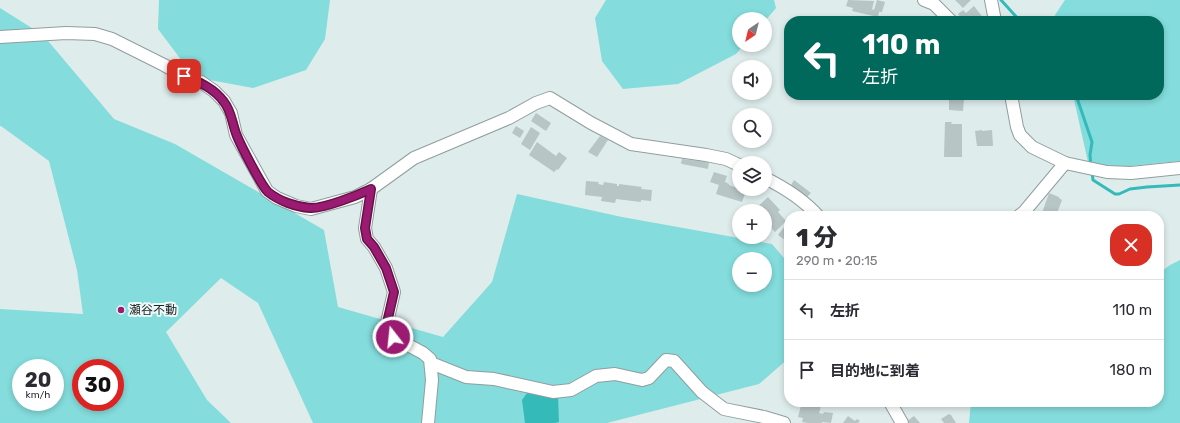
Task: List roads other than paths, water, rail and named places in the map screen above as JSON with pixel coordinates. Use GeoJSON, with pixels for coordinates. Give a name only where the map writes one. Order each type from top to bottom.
{"type":"FeatureCollection","features":[{"type":"Feature","properties":{"kind":"street"},"geometry":{"type":"LineString","coordinates":[[924,0],[934,4],[946,16]]}},
{"type":"Feature","properties":{"kind":"street"},"geometry":{"type":"LineString","coordinates":[[991,0],[994,16]]}},
{"type":"Feature","properties":{"kind":"street"},"geometry":{"type":"LineString","coordinates":[[0,37],[66,32],[95,34],[112,39],[184,76],[201,82],[214,91],[224,101],[231,113],[236,135],[267,191],[277,198],[296,206],[312,209],[355,197],[371,189],[414,158],[509,118],[536,103],[550,98],[591,123],[631,144],[706,155],[732,162]]}},
{"type":"Feature","properties":{"kind":"street"},"geometry":{"type":"LineString","coordinates":[[1012,100],[1020,135],[1032,147],[1065,163],[1106,172],[1131,173],[1180,168]]}},
{"type":"Feature","properties":{"kind":"street"},"geometry":{"type":"LineString","coordinates":[[1025,211],[1065,163]]}},
{"type":"Feature","properties":{"kind":"street"},"geometry":{"type":"LineString","coordinates":[[772,182],[794,193],[814,211]]}},
{"type":"Feature","properties":{"kind":"street"},"geometry":{"type":"LineString","coordinates":[[371,189],[365,228],[367,239],[374,247],[386,268],[394,292],[386,327],[393,337],[423,353],[430,359],[432,380],[428,423]]}},
{"type":"Feature","properties":{"kind":"street"},"geometry":{"type":"LineString","coordinates":[[431,363],[466,377],[494,380],[553,392],[571,390],[596,376],[615,374],[642,380],[649,378],[666,360],[674,361],[702,392],[724,409],[764,417],[784,423]]}},
{"type":"Feature","properties":{"kind":"street"},"geometry":{"type":"LineString","coordinates":[[893,407],[902,423]]}},
{"type":"Feature","properties":{"kind":"waterway"},"geometry":{"type":"LineString","coordinates":[[1001,0],[1015,16]]}},
{"type":"Feature","properties":{"kind":"waterway"},"geometry":{"type":"LineString","coordinates":[[1078,100],[1092,142],[1090,155],[1091,166]]}},
{"type":"Feature","properties":{"kind":"waterway"},"geometry":{"type":"LineString","coordinates":[[1092,172],[1093,180],[1115,194],[1119,194],[1130,189],[1180,185]]}},
{"type":"Feature","properties":{"kind":"place","name":"瀬谷不動"},"geometry":{"type":"Point","coordinates":[121,310]}}]}
